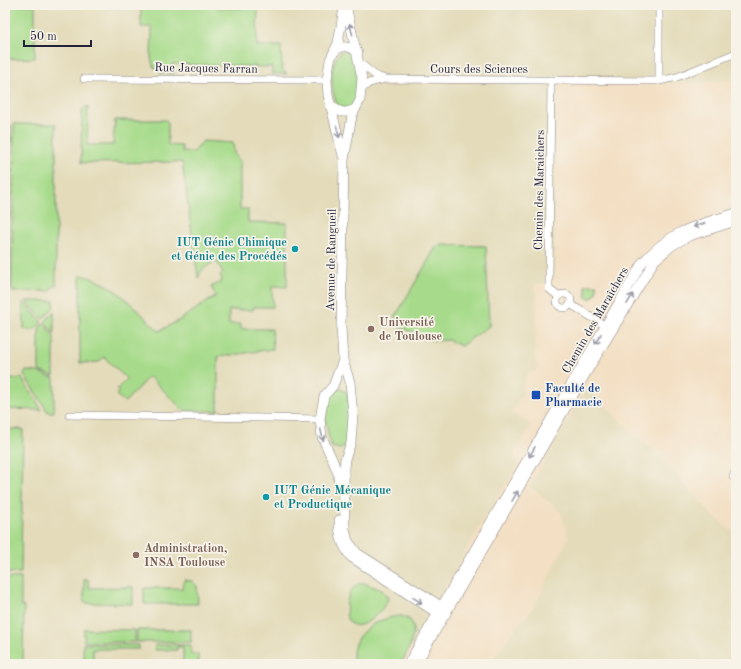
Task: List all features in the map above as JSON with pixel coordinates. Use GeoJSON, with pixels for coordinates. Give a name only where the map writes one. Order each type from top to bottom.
{"type":"FeatureCollection","features":[{"type":"Feature","properties":{"kind":"street","name":"Avenue de Rangueil"},"geometry":{"type":"LineString","coordinates":[[344,160],[331,105],[327,80],[330,60],[338,43],[345,5]]}},
{"type":"Feature","properties":{"kind":"street","name":"Avenue de Rangueil"},"geometry":{"type":"LineString","coordinates":[[345,5],[358,53],[362,78],[360,100],[354,109],[352,116],[344,160],[343,360],[350,382],[350,390],[353,400],[353,429],[351,443],[347,453],[344,482],[345,529],[348,541],[356,553],[441,611]]}},
{"type":"Feature","properties":{"kind":"street"},"geometry":{"type":"LineString","coordinates":[[659,5],[659,81],[676,77],[736,54]]}},
{"type":"Feature","properties":{"kind":"street"},"geometry":{"type":"LineString","coordinates":[[335,51],[339,47],[347,46],[358,53]]}},
{"type":"Feature","properties":{"kind":"street","name":"Cours des Sciences"},"geometry":{"type":"LineString","coordinates":[[360,63],[376,76],[385,79]]}},
{"type":"Feature","properties":{"kind":"street","name":"Rue Jacques Farran"},"geometry":{"type":"LineString","coordinates":[[84,79],[327,80]]}},
{"type":"Feature","properties":{"kind":"street","name":"Cours des Sciences"},"geometry":{"type":"LineString","coordinates":[[362,89],[369,83],[385,79],[659,81]]}},
{"type":"Feature","properties":{"kind":"street","name":"Chemin des Maraichers"},"geometry":{"type":"LineString","coordinates":[[551,80],[549,289],[558,296],[561,294],[568,295],[570,298],[570,304],[609,328]]}},
{"type":"Feature","properties":{"kind":"street"},"geometry":{"type":"LineString","coordinates":[[331,105],[335,109],[343,112],[354,109]]}},
{"type":"Feature","properties":{"kind":"street","name":"Chemin des Maraîchers"},"geometry":{"type":"LineString","coordinates":[[609,328],[642,263],[655,249],[680,231],[736,213]]}},
{"type":"Feature","properties":{"kind":"street","name":"Chemin des Maraîchers"},"geometry":{"type":"LineString","coordinates":[[408,664],[609,328],[655,260],[666,249],[689,236],[736,221]]}},
{"type":"Feature","properties":{"kind":"street","name":"Avenue de Rangueil"},"geometry":{"type":"LineString","coordinates":[[343,360],[333,386],[324,396],[320,419],[322,438],[338,474],[339,533],[342,546],[351,557],[364,567],[441,611]]}},
{"type":"Feature","properties":{"kind":"street"},"geometry":{"type":"LineString","coordinates":[[333,386],[340,384],[350,390]]}},
{"type":"Feature","properties":{"kind":"street"},"geometry":{"type":"LineString","coordinates":[[69,415],[320,419]]}},
{"type":"Feature","properties":{"kind":"street"},"geometry":{"type":"LineString","coordinates":[[327,449],[338,455],[347,453]]}},
{"type":"Feature","properties":{"kind":"street"},"geometry":{"type":"LineString","coordinates":[[736,470],[732,477],[736,480]]}},
{"type":"Feature","properties":{"kind":"street","name":"Chemin des Maraîchers"},"geometry":{"type":"LineString","coordinates":[[416,664],[441,611]]}},
{"type":"Feature","properties":{"kind":"shaded area","name":"Université de Toulouse"},"geometry":{"type":"Polygon","coordinates":[[[5,5],[736,5],[736,80],[677,83],[554,78],[555,278],[549,277],[544,284],[535,284],[535,292],[537,292],[535,359],[538,366],[535,372],[529,372],[526,375],[522,390],[524,391],[511,413],[531,425],[514,455],[518,464],[476,532],[403,664],[5,664],[5,5]]]}},
{"type":"Feature","properties":{"kind":"shaded area"},"geometry":{"type":"Polygon","coordinates":[[[587,386],[633,435],[650,447],[714,517],[736,534],[736,664],[489,664],[534,606],[569,538],[561,512],[530,486],[587,386]]]}},
{"type":"Feature","properties":{"kind":"green space"},"geometry":{"type":"Polygon","coordinates":[[[5,5],[35,5],[35,58],[5,59],[5,5]]]}},
{"type":"Feature","properties":{"kind":"green space"},"geometry":{"type":"Polygon","coordinates":[[[141,5],[216,5],[217,8],[244,8],[245,5],[258,5],[257,46],[281,46],[282,69],[287,74],[272,74],[272,67],[172,64],[174,74],[160,73],[153,66],[151,58],[152,27],[141,27],[141,5]]]}},
{"type":"Feature","properties":{"kind":"green space"},"geometry":{"type":"Polygon","coordinates":[[[345,50],[354,56],[357,69],[357,98],[354,104],[349,108],[342,108],[337,104],[332,82],[333,66],[339,54],[345,50]]]}},
{"type":"Feature","properties":{"kind":"green space"},"geometry":{"type":"Polygon","coordinates":[[[88,106],[87,145],[113,145],[115,120],[166,120],[168,122],[168,145],[182,146],[182,152],[194,152],[203,141],[233,143],[234,153],[240,161],[240,209],[248,209],[248,222],[287,223],[287,287],[272,286],[273,307],[254,307],[253,310],[229,310],[229,324],[241,324],[241,329],[272,329],[273,349],[218,357],[218,411],[184,411],[149,376],[125,402],[116,395],[119,392],[117,389],[127,379],[104,357],[99,362],[80,363],[80,275],[92,278],[114,290],[159,331],[178,321],[216,296],[211,287],[221,282],[222,279],[220,275],[223,273],[216,260],[202,270],[198,278],[182,162],[81,163],[82,110],[88,106]]]}},
{"type":"Feature","properties":{"kind":"green space"},"geometry":{"type":"Polygon","coordinates":[[[14,124],[56,124],[56,286],[51,287],[51,291],[12,292],[14,124]]]}},
{"type":"Feature","properties":{"kind":"green space"},"geometry":{"type":"Polygon","coordinates":[[[5,125],[11,125],[10,289],[5,289],[5,125]]]}},
{"type":"Feature","properties":{"kind":"green space"},"geometry":{"type":"Polygon","coordinates":[[[440,245],[486,246],[489,326],[461,346],[448,340],[435,341],[391,324],[436,247],[440,245]]]}},
{"type":"Feature","properties":{"kind":"green space"},"geometry":{"type":"Polygon","coordinates":[[[585,285],[597,285],[596,293],[592,298],[587,298],[585,285]]]}},
{"type":"Feature","properties":{"kind":"green space"},"geometry":{"type":"Polygon","coordinates":[[[23,301],[42,322],[33,331],[24,329],[23,301]]]}},
{"type":"Feature","properties":{"kind":"green space"},"geometry":{"type":"Polygon","coordinates":[[[26,301],[54,301],[54,307],[43,319],[26,301]]]}},
{"type":"Feature","properties":{"kind":"green space"},"geometry":{"type":"Polygon","coordinates":[[[54,311],[54,334],[45,322],[54,311]]]}},
{"type":"Feature","properties":{"kind":"green space"},"geometry":{"type":"Polygon","coordinates":[[[43,323],[54,337],[54,376],[39,371],[39,329],[43,323]]]}},
{"type":"Feature","properties":{"kind":"green space"},"geometry":{"type":"Polygon","coordinates":[[[26,371],[37,372],[54,378],[54,412],[48,412],[24,375],[26,371]]]}},
{"type":"Feature","properties":{"kind":"green space"},"geometry":{"type":"Polygon","coordinates":[[[21,377],[42,410],[5,409],[5,389],[11,379],[18,379],[21,377]]]}},
{"type":"Feature","properties":{"kind":"green space"},"geometry":{"type":"Polygon","coordinates":[[[340,389],[347,392],[350,412],[346,446],[340,449],[332,447],[330,443],[325,417],[331,393],[334,390],[340,389]]]}},
{"type":"Feature","properties":{"kind":"green space"},"geometry":{"type":"Polygon","coordinates":[[[5,429],[23,429],[21,573],[5,573],[5,429]]]}},
{"type":"Feature","properties":{"kind":"green space"},"geometry":{"type":"Polygon","coordinates":[[[5,578],[21,578],[21,606],[24,607],[23,664],[5,664],[5,578]]]}},
{"type":"Feature","properties":{"kind":"green space"},"geometry":{"type":"Polygon","coordinates":[[[84,579],[88,579],[89,588],[133,587],[133,604],[84,603],[84,579]]]}},
{"type":"Feature","properties":{"kind":"green space"},"geometry":{"type":"Polygon","coordinates":[[[184,580],[192,581],[197,586],[198,604],[144,604],[144,588],[183,588],[184,580]]]}},
{"type":"Feature","properties":{"kind":"green space"},"geometry":{"type":"Polygon","coordinates":[[[364,583],[382,590],[388,598],[382,609],[370,620],[364,624],[352,624],[347,619],[346,608],[348,596],[354,587],[358,584],[364,583]]]}},
{"type":"Feature","properties":{"kind":"green space"},"geometry":{"type":"Polygon","coordinates":[[[402,616],[410,620],[413,636],[401,664],[354,664],[353,653],[355,644],[366,629],[383,620],[402,616]]]}},
{"type":"Feature","properties":{"kind":"green space"},"geometry":{"type":"Polygon","coordinates":[[[84,629],[135,630],[135,642],[84,642],[84,629]]]}},
{"type":"Feature","properties":{"kind":"green space"},"geometry":{"type":"Polygon","coordinates":[[[137,630],[191,630],[191,642],[137,642],[137,630]]]}},
{"type":"Feature","properties":{"kind":"green space"},"geometry":{"type":"Polygon","coordinates":[[[83,644],[139,645],[139,649],[93,649],[93,664],[84,664],[83,644]]]}},
{"type":"Feature","properties":{"kind":"green space"},"geometry":{"type":"Polygon","coordinates":[[[155,645],[191,645],[191,654],[198,654],[198,664],[183,664],[183,647],[177,647],[177,650],[155,650],[155,645]]]}},
{"type":"Feature","properties":{"kind":"place","name":"IUT Génie Chimique et Génie des Procédés"},"geometry":{"type":"Point","coordinates":[295,249]}},
{"type":"Feature","properties":{"kind":"place","name":"Université de Toulouse"},"geometry":{"type":"Point","coordinates":[371,329]}},
{"type":"Feature","properties":{"kind":"place","name":"Faculté de Pharmacie"},"geometry":{"type":"Point","coordinates":[536,395]}},
{"type":"Feature","properties":{"kind":"place","name":"IUT Génie Mécanique et Productique"},"geometry":{"type":"Point","coordinates":[266,497]}},
{"type":"Feature","properties":{"kind":"place","name":"Administration, INSA Toulouse"},"geometry":{"type":"Point","coordinates":[136,555]}}]}
